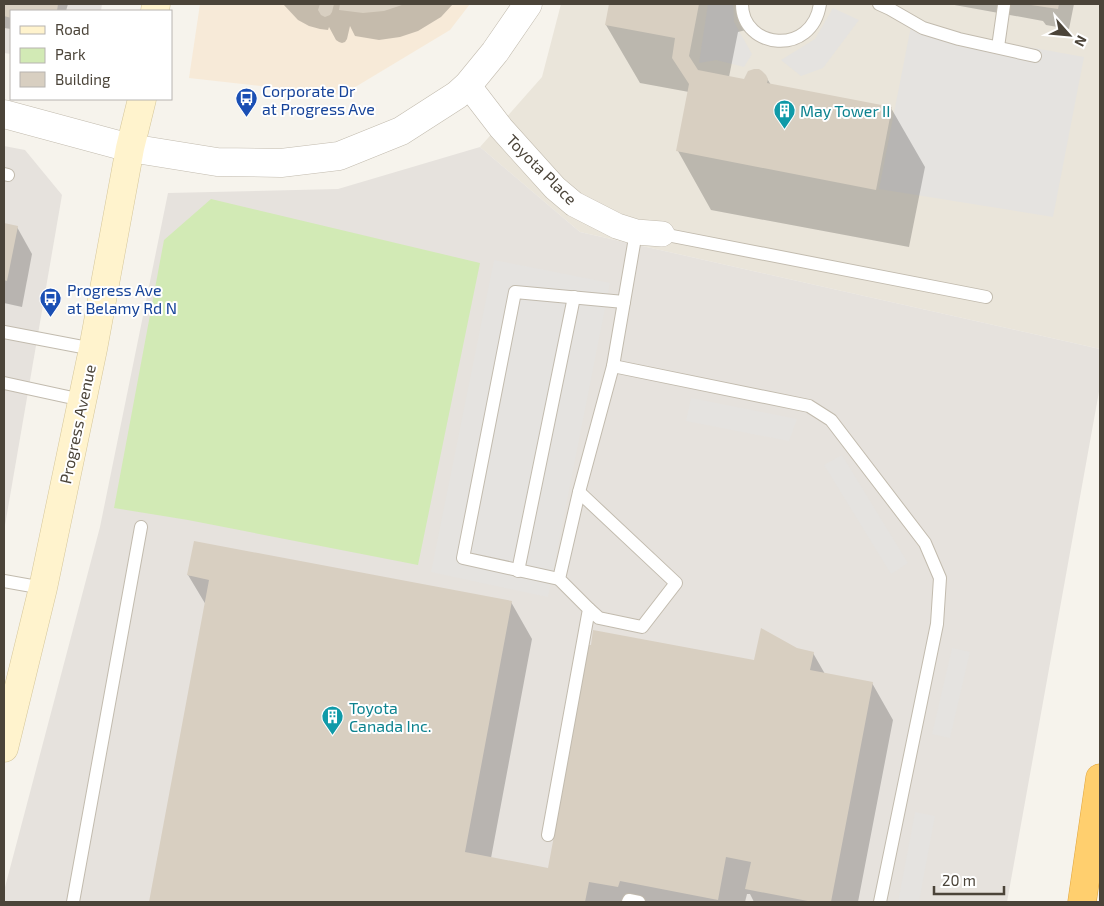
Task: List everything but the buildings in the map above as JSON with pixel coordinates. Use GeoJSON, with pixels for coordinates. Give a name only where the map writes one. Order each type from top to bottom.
{"type":"FeatureCollection","features":[{"type":"Feature","properties":{"kind":"highway"},"geometry":{"type":"LineString","coordinates":[[1082,902],[1100,778]]}},
{"type":"Feature","properties":{"kind":"main road","name":"Progress Avenue"},"geometry":{"type":"LineString","coordinates":[[4,748],[43,588],[93,349],[130,148],[142,100]]}},
{"type":"Feature","properties":{"kind":"street"},"geometry":{"type":"LineString","coordinates":[[4,114],[130,148],[217,162],[281,163],[339,156],[401,131],[457,95],[468,85],[495,52],[528,4]]}},
{"type":"Feature","properties":{"kind":"street","name":"Toyota Place"},"geometry":{"type":"LineString","coordinates":[[468,85],[501,128],[555,188],[574,204],[617,226],[636,232],[662,234]]}},
{"type":"Feature","properties":{"kind":"lane"},"geometry":{"type":"LineString","coordinates":[[742,4],[745,20],[753,30],[763,38],[776,41],[788,41],[800,36],[810,28],[817,17],[820,4]]}},
{"type":"Feature","properties":{"kind":"lane"},"geometry":{"type":"LineString","coordinates":[[878,4],[923,28],[960,39],[1035,56]]}},
{"type":"Feature","properties":{"kind":"lane"},"geometry":{"type":"LineString","coordinates":[[998,47],[1004,5]]}},
{"type":"Feature","properties":{"kind":"lane"},"geometry":{"type":"LineString","coordinates":[[558,579],[579,492],[614,366],[636,232]]}},
{"type":"Feature","properties":{"kind":"lane"},"geometry":{"type":"LineString","coordinates":[[662,234],[986,298]]}},
{"type":"Feature","properties":{"kind":"lane"},"geometry":{"type":"LineString","coordinates":[[579,492],[676,583],[642,627],[599,618],[558,579],[463,558],[515,292],[624,302]]}},
{"type":"Feature","properties":{"kind":"lane"},"geometry":{"type":"LineString","coordinates":[[518,570],[574,298]]}},
{"type":"Feature","properties":{"kind":"lane"},"geometry":{"type":"LineString","coordinates":[[4,332],[93,349]]}},
{"type":"Feature","properties":{"kind":"lane"},"geometry":{"type":"LineString","coordinates":[[614,366],[809,406],[831,420],[924,543],[940,578],[937,624],[880,902]]}},
{"type":"Feature","properties":{"kind":"lane"},"geometry":{"type":"LineString","coordinates":[[4,383],[82,400]]}},
{"type":"Feature","properties":{"kind":"lane"},"geometry":{"type":"LineString","coordinates":[[73,902],[141,527]]}},
{"type":"Feature","properties":{"kind":"lane"},"geometry":{"type":"LineString","coordinates":[[4,581],[43,588]]}},
{"type":"Feature","properties":{"kind":"lane"},"geometry":{"type":"LineString","coordinates":[[548,835],[589,609]]}},
{"type":"Feature","properties":{"kind":"lane"},"geometry":{"type":"LineString","coordinates":[[628,902],[629,900],[639,902]]}},
{"type":"Feature","properties":{"kind":"shaded area"},"geometry":{"type":"Polygon","coordinates":[[[4,4],[102,4],[101,10],[10,10],[10,54],[4,53],[4,4]]]}},
{"type":"Feature","properties":{"kind":"shaded area"},"geometry":{"type":"Polygon","coordinates":[[[200,4],[470,4],[450,30],[342,95],[189,78],[200,4]]]}},
{"type":"Feature","properties":{"kind":"shaded area"},"geometry":{"type":"Polygon","coordinates":[[[561,4],[1100,4],[1100,349],[580,232],[480,147],[542,77],[561,4]]]}},
{"type":"Feature","properties":{"kind":"shaded area"},"geometry":{"type":"Polygon","coordinates":[[[708,4],[733,4],[734,22],[752,54],[744,67],[716,60],[699,63],[708,4]]]}},
{"type":"Feature","properties":{"kind":"shaded area"},"geometry":{"type":"Polygon","coordinates":[[[833,8],[859,20],[823,68],[801,76],[781,60],[815,39],[833,8]]]}},
{"type":"Feature","properties":{"kind":"shaded area"},"geometry":{"type":"Polygon","coordinates":[[[911,26],[1084,57],[1053,217],[879,189],[911,26]]]}},
{"type":"Feature","properties":{"kind":"shaded area"},"geometry":{"type":"Polygon","coordinates":[[[4,146],[25,150],[62,195],[4,531],[4,146]]]}},
{"type":"Feature","properties":{"kind":"shaded area"},"geometry":{"type":"Polygon","coordinates":[[[480,147],[580,232],[1100,349],[1100,386],[1007,902],[4,902],[4,891],[100,527],[168,193],[338,189],[480,147]]]}},
{"type":"Feature","properties":{"kind":"shaded area"},"geometry":{"type":"Polygon","coordinates":[[[494,260],[610,283],[548,597],[431,572],[494,260]]]}},
{"type":"Feature","properties":{"kind":"shaded area"},"geometry":{"type":"Polygon","coordinates":[[[691,398],[797,419],[789,441],[686,421],[691,398]]]}},
{"type":"Feature","properties":{"kind":"shaded area"},"geometry":{"type":"Polygon","coordinates":[[[842,455],[908,563],[891,574],[824,465],[842,455]]]}},
{"type":"Feature","properties":{"kind":"shaded area"},"geometry":{"type":"Polygon","coordinates":[[[952,648],[970,652],[950,738],[932,734],[952,648]]]}},
{"type":"Feature","properties":{"kind":"shaded area"},"geometry":{"type":"Polygon","coordinates":[[[915,812],[935,816],[919,902],[898,902],[915,812]]]}},
{"type":"Feature","properties":{"kind":"green space"},"geometry":{"type":"Polygon","coordinates":[[[211,199],[480,263],[418,565],[188,520],[114,508],[164,240],[211,199]]]}},
{"type":"Feature","properties":{"kind":"place","name":"Corporate Dr at Progress Ave"},"geometry":{"type":"Point","coordinates":[246,118]}},
{"type":"Feature","properties":{"kind":"place","name":"May Tower II"},"geometry":{"type":"Point","coordinates":[784,129]}},
{"type":"Feature","properties":{"kind":"place","name":"Progress Ave at Belamy Rd N"},"geometry":{"type":"Point","coordinates":[51,317]}},
{"type":"Feature","properties":{"kind":"place","name":"Toyota Canada Inc."},"geometry":{"type":"Point","coordinates":[333,735]}}]}
